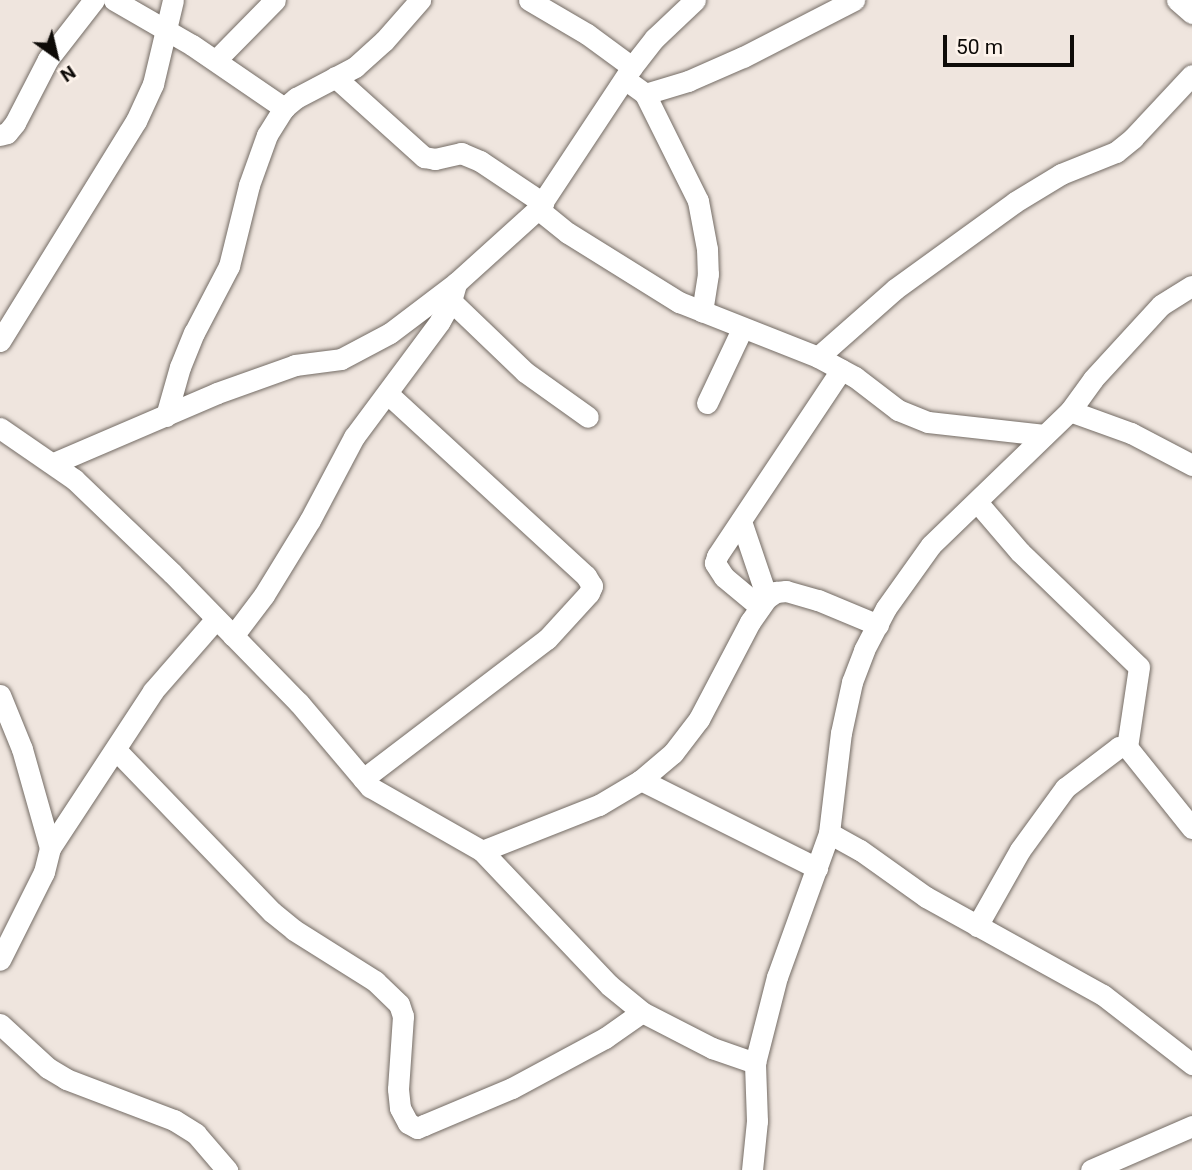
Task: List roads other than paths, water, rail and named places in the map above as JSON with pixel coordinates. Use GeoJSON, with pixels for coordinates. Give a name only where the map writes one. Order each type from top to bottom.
{"type":"FeatureCollection","features":[{"type":"Feature","properties":{"kind":"street"},"geometry":{"type":"LineString","coordinates":[[0,135],[7,134],[15,123],[48,59],[93,0]]}},
{"type":"Feature","properties":{"kind":"street"},"geometry":{"type":"LineString","coordinates":[[114,0],[216,60],[284,108]]}},
{"type":"Feature","properties":{"kind":"street"},"geometry":{"type":"LineString","coordinates":[[0,341],[136,121],[153,84],[173,0]]}},
{"type":"Feature","properties":{"kind":"street"},"geometry":{"type":"LineString","coordinates":[[216,60],[275,0]]}},
{"type":"Feature","properties":{"kind":"street"},"geometry":{"type":"LineString","coordinates":[[166,416],[194,333],[229,266],[249,186],[267,135],[284,108],[355,67],[384,41],[420,0]]}},
{"type":"Feature","properties":{"kind":"street"},"geometry":{"type":"LineString","coordinates":[[529,0],[587,34],[629,73],[645,94],[698,201],[707,261],[702,313]]}},
{"type":"Feature","properties":{"kind":"street"},"geometry":{"type":"LineString","coordinates":[[233,636],[264,595],[310,520],[354,437],[388,394],[432,314],[540,206],[655,38],[695,0]]}},
{"type":"Feature","properties":{"kind":"street"},"geometry":{"type":"LineString","coordinates":[[645,94],[688,81],[743,57],[854,0]]}},
{"type":"Feature","properties":{"kind":"street"},"geometry":{"type":"LineString","coordinates":[[1177,0],[1192,13]]}},
{"type":"Feature","properties":{"kind":"street"},"geometry":{"type":"LineString","coordinates":[[818,357],[895,289],[1015,202],[1060,174],[1116,152],[1133,138],[1192,75]]}},
{"type":"Feature","properties":{"kind":"street"},"geometry":{"type":"LineString","coordinates":[[335,77],[424,157],[435,159],[461,153],[480,161],[540,206],[568,233],[679,302],[818,357],[898,410],[928,422],[1044,435]]}},
{"type":"Feature","properties":{"kind":"street"},"geometry":{"type":"LineString","coordinates":[[752,1170],[757,1121],[755,1062],[778,977],[829,833],[841,733],[852,682],[864,650],[886,608],[930,545],[1070,411],[1093,379],[1161,305],[1192,286]]}},
{"type":"Feature","properties":{"kind":"street"},"geometry":{"type":"LineString","coordinates":[[454,292],[525,372],[588,417]]}},
{"type":"Feature","properties":{"kind":"street"},"geometry":{"type":"LineString","coordinates":[[54,463],[195,401],[295,365],[341,359],[432,314]]}},
{"type":"Feature","properties":{"kind":"street"},"geometry":{"type":"LineString","coordinates":[[707,403],[742,329]]}},
{"type":"Feature","properties":{"kind":"street"},"geometry":{"type":"LineString","coordinates":[[764,602],[724,577],[715,563],[717,556],[789,444],[841,370]]}},
{"type":"Feature","properties":{"kind":"street"},"geometry":{"type":"LineString","coordinates":[[363,779],[547,639],[589,593],[592,586],[586,576],[388,394]]}},
{"type":"Feature","properties":{"kind":"street"},"geometry":{"type":"LineString","coordinates":[[1070,411],[1131,433],[1192,465]]}},
{"type":"Feature","properties":{"kind":"street"},"geometry":{"type":"LineString","coordinates":[[0,428],[54,463],[172,573],[299,703],[363,779],[407,810],[482,851],[609,985],[642,1012],[712,1048],[755,1062]]}},
{"type":"Feature","properties":{"kind":"street"},"geometry":{"type":"LineString","coordinates":[[976,502],[1028,560],[1139,667],[1127,747],[1190,822]]}},
{"type":"Feature","properties":{"kind":"street"},"geometry":{"type":"LineString","coordinates":[[741,521],[764,602]]}},
{"type":"Feature","properties":{"kind":"street"},"geometry":{"type":"LineString","coordinates":[[482,851],[599,805],[641,780],[673,753],[699,719],[764,602],[786,591],[878,625]]}},
{"type":"Feature","properties":{"kind":"street"},"geometry":{"type":"LineString","coordinates":[[0,960],[44,872],[50,848],[153,691],[215,620]]}},
{"type":"Feature","properties":{"kind":"street"},"geometry":{"type":"LineString","coordinates":[[0,695],[22,750],[50,848]]}},
{"type":"Feature","properties":{"kind":"street"},"geometry":{"type":"LineString","coordinates":[[977,926],[1020,850],[1065,788],[1108,753],[1119,747],[1127,747]]}},
{"type":"Feature","properties":{"kind":"street"},"geometry":{"type":"LineString","coordinates":[[116,750],[272,912],[294,930],[375,981],[399,1004],[403,1016],[398,1089],[400,1108],[408,1123],[417,1128],[512,1088],[605,1038],[642,1012]]}},
{"type":"Feature","properties":{"kind":"street"},"geometry":{"type":"LineString","coordinates":[[641,780],[817,867]]}},
{"type":"Feature","properties":{"kind":"street"},"geometry":{"type":"LineString","coordinates":[[829,833],[860,850],[926,897],[1103,995],[1191,1060]]}},
{"type":"Feature","properties":{"kind":"street"},"geometry":{"type":"LineString","coordinates":[[0,1024],[48,1068],[65,1079],[174,1120],[196,1134],[228,1170]]}},
{"type":"Feature","properties":{"kind":"street"},"geometry":{"type":"LineString","coordinates":[[1091,1170],[1192,1126]]}}]}
